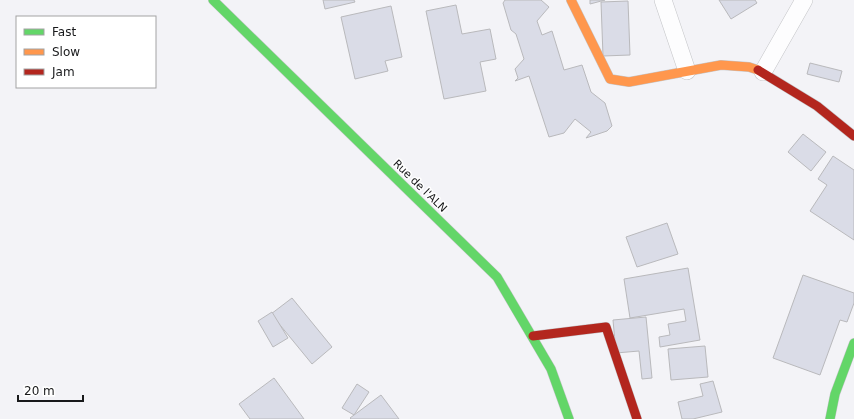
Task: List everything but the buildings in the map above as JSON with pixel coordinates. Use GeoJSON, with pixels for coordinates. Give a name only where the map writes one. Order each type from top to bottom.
{"type":"FeatureCollection","features":[{"type":"Feature","properties":{"kind":"street","name":"Rue de l'ALN"},"geometry":{"type":"LineString","coordinates":[[213,0],[497,276],[551,368],[569,419]]}},
{"type":"Feature","properties":{"kind":"street"},"geometry":{"type":"LineString","coordinates":[[571,0],[610,79],[629,82],[721,65],[749,67],[763,72],[817,106],[854,136]]}},
{"type":"Feature","properties":{"kind":"street"},"geometry":{"type":"LineString","coordinates":[[663,0],[687,71]]}},
{"type":"Feature","properties":{"kind":"street"},"geometry":{"type":"LineString","coordinates":[[763,72],[804,0]]}},
{"type":"Feature","properties":{"kind":"street"},"geometry":{"type":"LineString","coordinates":[[533,336],[606,327],[637,419]]}},
{"type":"Feature","properties":{"kind":"street"},"geometry":{"type":"LineString","coordinates":[[830,419],[835,394],[854,343]]}},
{"type":"Feature","properties":{"kind":"traffic: fast"},"geometry":{"type":"LineString","coordinates":[[213,0],[497,277],[551,369],[569,419]]}},
{"type":"Feature","properties":{"kind":"traffic: fast"},"geometry":{"type":"LineString","coordinates":[[830,419],[835,394],[854,343]]}},
{"type":"Feature","properties":{"kind":"traffic: slow"},"geometry":{"type":"LineString","coordinates":[[571,0],[610,79],[629,82],[721,65],[749,67],[758,70]]}},
{"type":"Feature","properties":{"kind":"traffic: jam"},"geometry":{"type":"LineString","coordinates":[[758,70],[817,106],[854,136]]}},
{"type":"Feature","properties":{"kind":"traffic: jam"},"geometry":{"type":"LineString","coordinates":[[533,336],[606,327],[637,419]]}}]}
